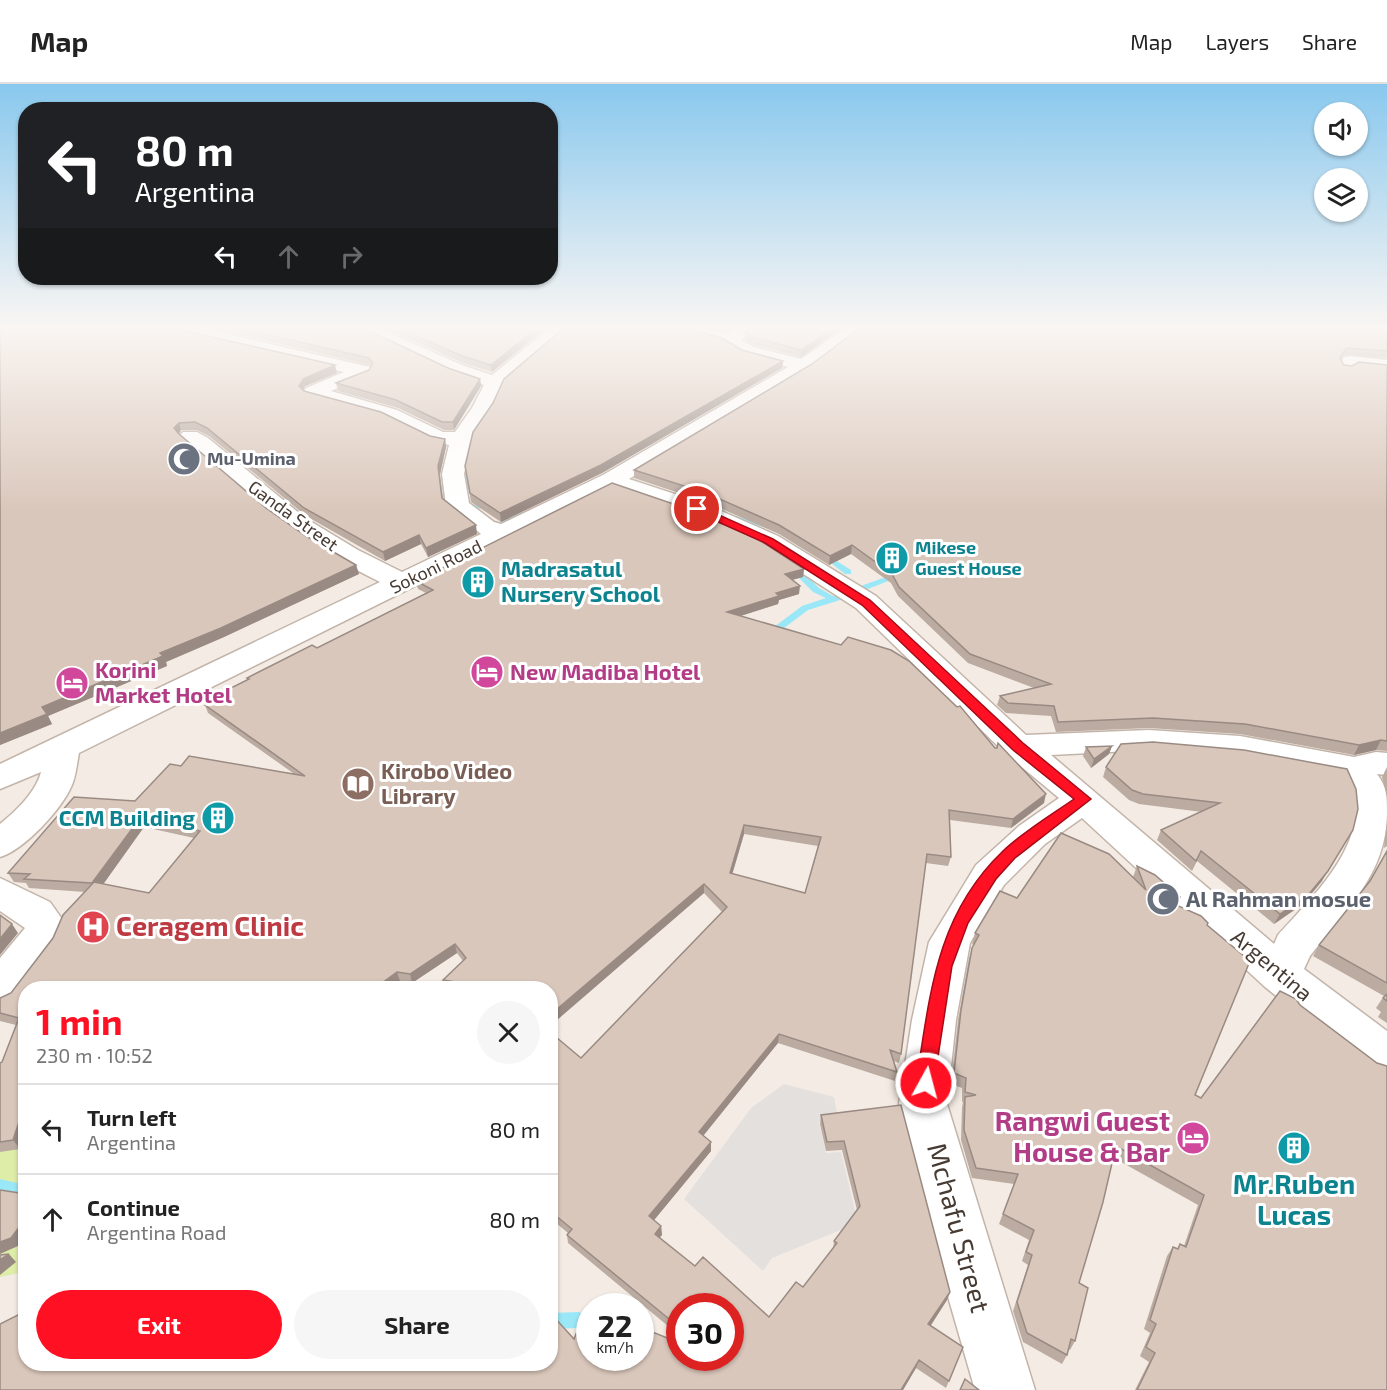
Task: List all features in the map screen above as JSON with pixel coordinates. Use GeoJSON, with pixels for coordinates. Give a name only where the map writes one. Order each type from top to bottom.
{"type":"FeatureCollection","features":[{"type":"Feature","properties":{"kind":"street"},"geometry":{"type":"LineString","coordinates":[[320,389],[313,392],[390,414],[439,438],[461,439]]}},
{"type":"Feature","properties":{"kind":"street"},"geometry":{"type":"LineString","coordinates":[[492,389],[482,409],[461,439],[453,474],[458,506],[485,526],[504,533]]}},
{"type":"Feature","properties":{"kind":"street","name":"Sokoni Road"},"geometry":{"type":"LineString","coordinates":[[0,778],[404,583],[611,480],[764,389]]}},
{"type":"Feature","properties":{"kind":"street","name":"Ganda Street"},"geometry":{"type":"LineString","coordinates":[[190,436],[219,456],[265,500],[320,539],[404,583]]}},
{"type":"Feature","properties":{"kind":"street","name":"Argentina"},"geometry":{"type":"LineString","coordinates":[[611,480],[697,509],[746,530],[769,541],[853,594],[1018,746],[1083,799],[1280,975],[1387,1057]]}},
{"type":"Feature","properties":{"kind":"street"},"geometry":{"type":"LineString","coordinates":[[1018,746],[1109,740],[1167,741],[1240,747],[1370,766],[1372,821],[1355,873],[1293,947],[1280,975]]}},
{"type":"Feature","properties":{"kind":"street"},"geometry":{"type":"LineString","coordinates":[[0,844],[25,823],[55,785],[63,749]]}},
{"type":"Feature","properties":{"kind":"street","name":"Mchafu Street"},"geometry":{"type":"LineString","coordinates":[[1005,1390],[977,1300],[923,1104],[934,1020],[950,942],[990,875],[1032,835],[1083,799]]}},
{"type":"Feature","properties":{"kind":"street"},"geometry":{"type":"LineString","coordinates":[[0,893],[36,913],[47,926],[36,944],[0,989]]}},
{"type":"Feature","properties":{"kind":"green space"},"geometry":{"type":"Polygon","coordinates":[[[18,1090],[18,1273],[0,1277],[0,1095],[18,1090]]]}},
{"type":"Feature","properties":{"kind":"shaded area"},"geometry":{"type":"Polygon","coordinates":[[[784,1084],[834,1097],[838,1118],[819,1122],[826,1153],[841,1152],[858,1223],[772,1258],[763,1271],[684,1199],[751,1108],[784,1084]]]}},
{"type":"Feature","properties":{"kind":"building"},"geometry":{"type":"Polygon","coordinates":[[[0,389],[302,389],[381,412],[430,436],[445,439],[438,466],[442,498],[476,525],[426,548],[419,535],[383,552],[304,508],[207,428],[195,422],[179,423],[174,428],[179,434],[266,508],[306,536],[356,565],[221,628],[160,653],[163,656],[42,707],[47,714],[0,733],[0,389]]]}},
{"type":"Feature","properties":{"kind":"building"},"geometry":{"type":"Polygon","coordinates":[[[357,389],[474,389],[453,422],[442,422],[396,400],[357,389]]]}},
{"type":"Feature","properties":{"kind":"building"},"geometry":{"type":"Polygon","coordinates":[[[499,389],[734,389],[601,465],[500,513],[470,493],[465,466],[473,432],[493,403],[499,389]]]}},
{"type":"Feature","properties":{"kind":"building"},"geometry":{"type":"Polygon","coordinates":[[[770,389],[1387,389],[1387,741],[1381,740],[1359,745],[1245,724],[1153,718],[1058,722],[1054,706],[1008,703],[1000,696],[1051,684],[970,654],[899,587],[892,574],[852,545],[830,556],[779,525],[706,493],[634,470],[770,389]]]}},
{"type":"Feature","properties":{"kind":"building"},"geometry":{"type":"Polygon","coordinates":[[[612,483],[688,509],[759,540],[804,569],[785,574],[800,586],[776,593],[779,596],[727,612],[841,645],[848,637],[891,650],[909,661],[957,707],[960,706],[995,748],[998,743],[1046,794],[1013,819],[949,810],[951,857],[927,854],[901,1054],[890,1050],[897,1072],[779,1034],[699,1132],[711,1142],[649,1216],[661,1226],[655,1234],[695,1266],[703,1257],[743,1293],[666,1293],[666,1316],[654,1307],[654,1293],[637,1293],[567,1235],[572,1229],[558,1218],[558,1039],[581,1058],[727,907],[704,884],[558,1008],[558,981],[443,980],[466,958],[455,944],[410,974],[397,972],[385,981],[20,981],[53,938],[63,915],[94,882],[149,893],[200,831],[140,818],[92,883],[24,879],[30,874],[8,873],[74,797],[135,801],[170,764],[181,766],[189,756],[305,776],[205,705],[226,694],[223,692],[249,679],[247,678],[312,645],[317,648],[433,590],[416,581],[612,483]],[[744,825],[730,873],[805,893],[821,837],[744,825]]]}},
{"type":"Feature","properties":{"kind":"building"},"geometry":{"type":"Polygon","coordinates":[[[1153,742],[1244,750],[1347,769],[1356,789],[1358,809],[1353,830],[1328,871],[1309,894],[1280,914],[1201,851],[1196,861],[1161,830],[1220,803],[1143,794],[1132,790],[1106,767],[1121,744],[1153,742]]]}},
{"type":"Feature","properties":{"kind":"building"},"geometry":{"type":"Polygon","coordinates":[[[1112,746],[1094,759],[1086,747],[1112,746]]]}},
{"type":"Feature","properties":{"kind":"building"},"geometry":{"type":"Polygon","coordinates":[[[1061,833],[1109,854],[1146,890],[1137,866],[1155,875],[1180,897],[1176,905],[1201,916],[1208,923],[1207,925],[1250,961],[1195,1095],[1201,1098],[1280,991],[1296,999],[1300,1005],[1377,1063],[1387,1066],[1387,1390],[1137,1390],[1155,1353],[1146,1347],[1156,1324],[1150,1320],[1173,1247],[1178,1249],[1180,1244],[1186,1247],[1204,1195],[1116,1146],[1103,1202],[1079,1283],[1088,1288],[1075,1341],[1071,1339],[1067,1355],[1027,1333],[1017,1302],[1032,1255],[1026,1252],[1034,1230],[1003,1214],[1018,1174],[976,1168],[964,1130],[965,1097],[976,1095],[965,1092],[966,1078],[954,1073],[961,1010],[972,948],[979,935],[975,933],[1000,891],[1017,898],[1061,833]]]}},
{"type":"Feature","properties":{"kind":"building"},"geometry":{"type":"Polygon","coordinates":[[[1387,851],[1387,983],[1319,945],[1370,881],[1387,851]]]}},
{"type":"Feature","properties":{"kind":"building"},"geometry":{"type":"Polygon","coordinates":[[[0,915],[12,924],[0,939],[0,915]]]}},
{"type":"Feature","properties":{"kind":"building"},"geometry":{"type":"Polygon","coordinates":[[[18,984],[18,1018],[0,1013],[0,998],[11,993],[18,984]]]}},
{"type":"Feature","properties":{"kind":"building"},"geometry":{"type":"Polygon","coordinates":[[[18,1021],[18,1125],[13,1140],[0,1142],[0,1063],[18,1021]]]}},
{"type":"Feature","properties":{"kind":"building"},"geometry":{"type":"Polygon","coordinates":[[[901,1105],[950,1292],[928,1324],[963,1347],[949,1381],[919,1360],[901,1390],[0,1390],[0,1324],[18,1315],[18,1371],[558,1371],[558,1321],[574,1339],[576,1334],[576,1371],[654,1371],[654,1333],[666,1337],[666,1371],[744,1371],[744,1294],[769,1317],[796,1282],[803,1287],[837,1243],[834,1241],[860,1206],[844,1141],[827,1142],[821,1115],[901,1105]]]}},
{"type":"Feature","properties":{"kind":"building"},"geometry":{"type":"Polygon","coordinates":[[[0,1190],[18,1193],[18,1229],[11,1238],[0,1242],[0,1190]]]}},
{"type":"Feature","properties":{"kind":"building"},"geometry":{"type":"Polygon","coordinates":[[[965,1379],[979,1390],[960,1390],[965,1379]]]}},
{"type":"Feature","properties":{"kind":"waterway"},"geometry":{"type":"LineString","coordinates":[[466,460],[465,501],[467,506],[491,508]]}},
{"type":"Feature","properties":{"kind":"waterway"},"geometry":{"type":"LineString","coordinates":[[688,495],[731,516],[770,527]]}},
{"type":"Feature","properties":{"kind":"waterway"},"geometry":{"type":"LineString","coordinates":[[503,521],[520,512]]}},
{"type":"Feature","properties":{"kind":"waterway"},"geometry":{"type":"LineString","coordinates":[[824,555],[848,572]]}},
{"type":"Feature","properties":{"kind":"waterway"},"geometry":{"type":"LineString","coordinates":[[794,568],[816,590],[833,598]]}},
{"type":"Feature","properties":{"kind":"waterway"},"geometry":{"type":"LineString","coordinates":[[833,598],[897,576]]}},
{"type":"Feature","properties":{"kind":"waterway"},"geometry":{"type":"LineString","coordinates":[[768,631],[777,629],[805,608],[833,598]]}},
{"type":"Feature","properties":{"kind":"waterway"},"geometry":{"type":"LineString","coordinates":[[0,1186],[18,1190]]}},
{"type":"Feature","properties":{"kind":"waterway"},"geometry":{"type":"LineString","coordinates":[[558,1321],[576,1320]]}},
{"type":"Feature","properties":{"kind":"place","name":"Mu-Umina"},"geometry":{"type":"Point","coordinates":[184,459]}},
{"type":"Feature","properties":{"kind":"place","name":"Mikese Guest House"},"geometry":{"type":"Point","coordinates":[892,558]}},
{"type":"Feature","properties":{"kind":"place","name":"Madrasatul Nursery School"},"geometry":{"type":"Point","coordinates":[478,582]}},
{"type":"Feature","properties":{"kind":"place","name":"New Madiba Hotel"},"geometry":{"type":"Point","coordinates":[487,672]}},
{"type":"Feature","properties":{"kind":"place","name":"Korini Market Hotel"},"geometry":{"type":"Point","coordinates":[72,683]}},
{"type":"Feature","properties":{"kind":"place","name":"Kirobo Video Library"},"geometry":{"type":"Point","coordinates":[358,784]}},
{"type":"Feature","properties":{"kind":"place","name":"CCM Building"},"geometry":{"type":"Point","coordinates":[218,818]}},
{"type":"Feature","properties":{"kind":"place","name":"Al Rahman mosue"},"geometry":{"type":"Point","coordinates":[1163,899]}},
{"type":"Feature","properties":{"kind":"place","name":"Ceragem Clinic"},"geometry":{"type":"Point","coordinates":[93,927]}},
{"type":"Feature","properties":{"kind":"place","name":"Rangwi Guest House & Bar"},"geometry":{"type":"Point","coordinates":[1193,1138]}},
{"type":"Feature","properties":{"kind":"place","name":"Mr.Ruben Lucas"},"geometry":{"type":"Point","coordinates":[1294,1148]}},
{"type":"Feature","properties":{"kind":"route"},"geometry":{"type":"LineString","coordinates":[[697,509],[769,541],[866,602],[1018,746],[1083,799],[1032,835],[1010,854],[990,875],[960,921],[950,942],[944,966],[926,1083]]}}]}
